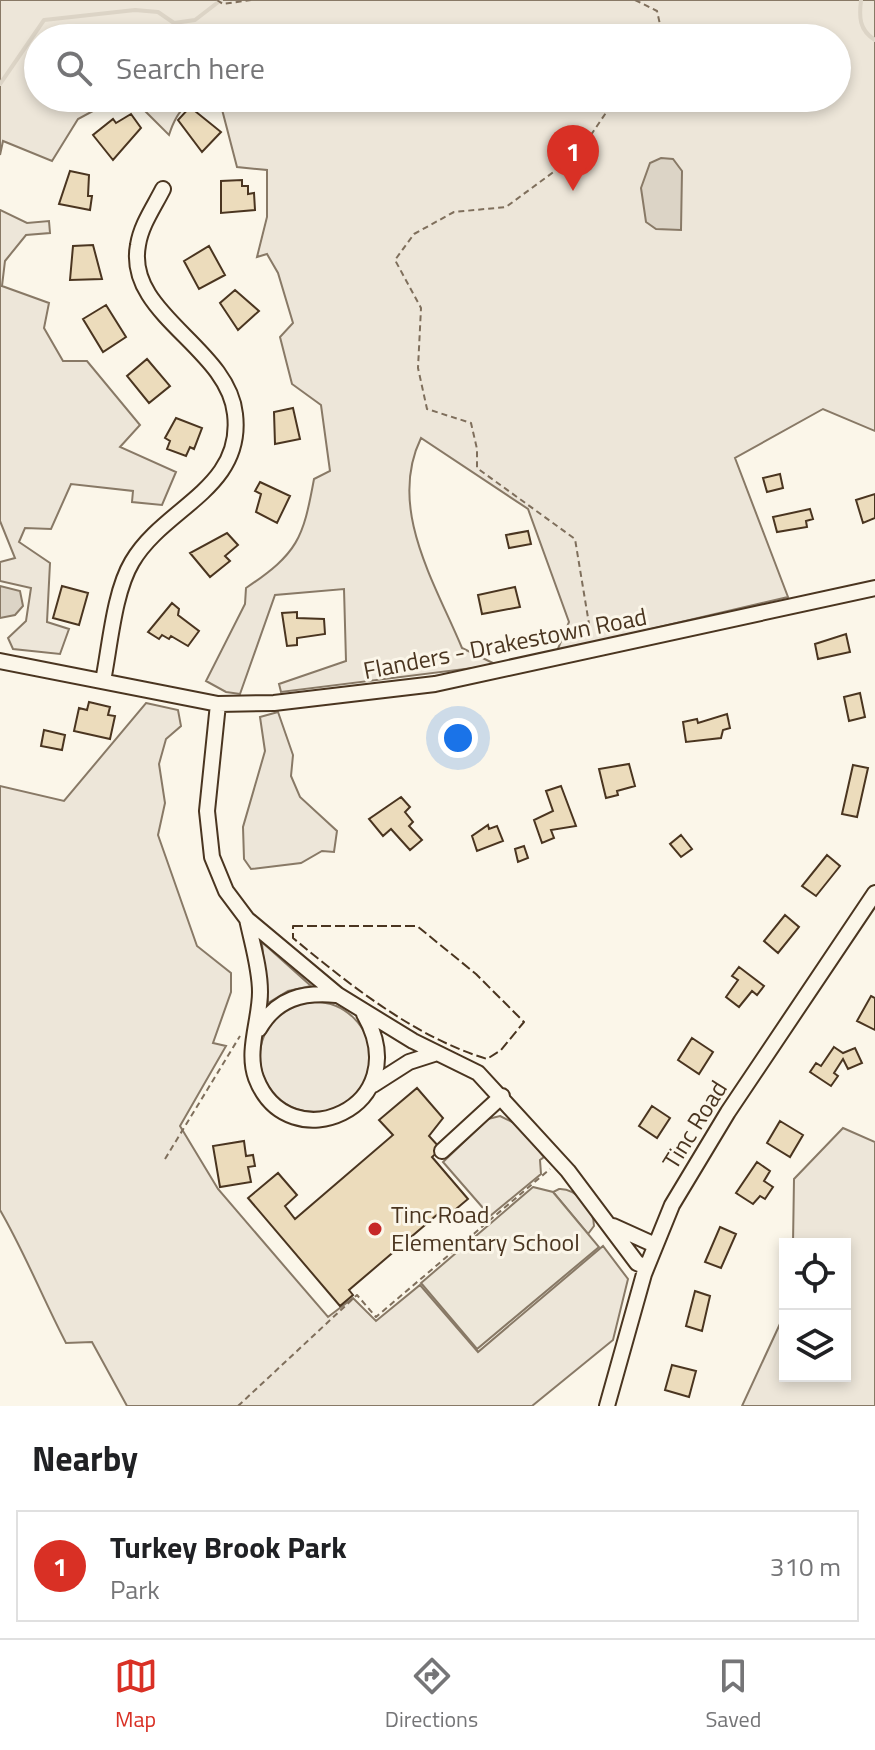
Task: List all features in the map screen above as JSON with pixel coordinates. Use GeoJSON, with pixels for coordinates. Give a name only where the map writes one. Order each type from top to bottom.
{"type":"FeatureCollection","features":[{"type":"Feature","properties":{"kind":"street"},"geometry":{"type":"LineString","coordinates":[[103,681],[124,579],[132,560],[159,528],[219,478],[230,459],[236,429],[234,405],[222,380],[150,297],[138,269],[137,246],[142,230],[163,189]]}},
{"type":"Feature","properties":{"kind":"street","name":"Flanders - Drakestown Road"},"geometry":{"type":"LineString","coordinates":[[0,661],[218,704],[251,705],[395,691],[875,588]]}},
{"type":"Feature","properties":{"kind":"street"},"geometry":{"type":"LineString","coordinates":[[218,704],[207,785],[210,846],[220,880],[247,919],[364,1013],[478,1073],[560,1161],[613,1226],[637,1263],[646,1267]]}},
{"type":"Feature","properties":{"kind":"street","name":"Tinc Road"},"geometry":{"type":"LineString","coordinates":[[607,1406],[646,1267],[693,1167],[875,893]]}},
{"type":"Feature","properties":{"kind":"street"},"geometry":{"type":"LineString","coordinates":[[247,919],[260,992],[253,1050],[255,1076],[267,1096],[286,1112],[309,1119],[335,1117],[357,1104],[373,1085],[409,1062],[437,1053]]}},
{"type":"Feature","properties":{"kind":"street"},"geometry":{"type":"LineString","coordinates":[[257,1033],[273,1010],[293,997],[316,993],[338,995]]}},
{"type":"Feature","properties":{"kind":"street"},"geometry":{"type":"LineString","coordinates":[[364,1013],[378,1049],[378,1071],[373,1085]]}},
{"type":"Feature","properties":{"kind":"street"},"geometry":{"type":"LineString","coordinates":[[442,1151],[502,1096]]}},
{"type":"Feature","properties":{"kind":"street"},"geometry":{"type":"LineString","coordinates":[[613,1226],[655,1245]]}},
{"type":"Feature","properties":{"kind":"path"},"geometry":{"type":"LineString","coordinates":[[217,0],[223,4],[251,0]]}},
{"type":"Feature","properties":{"kind":"path"},"geometry":{"type":"LineString","coordinates":[[635,0],[657,11],[660,24]]}},
{"type":"Feature","properties":{"kind":"path"},"geometry":{"type":"LineString","coordinates":[[593,650],[575,539],[477,468],[471,423],[427,409],[418,368],[421,308],[395,260],[414,234],[454,212],[506,207],[578,154],[606,112]]}},
{"type":"Feature","properties":{"kind":"path"},"geometry":{"type":"LineString","coordinates":[[165,1159],[241,1034]]}},
{"type":"Feature","properties":{"kind":"path"},"geometry":{"type":"LineString","coordinates":[[238,1406],[357,1295],[376,1317],[560,1161]]}},
{"type":"Feature","properties":{"kind":"shaded area"},"geometry":{"type":"Polygon","coordinates":[[[0,0],[875,0],[875,431],[823,409],[735,458],[788,597],[557,651],[569,622],[528,509],[421,438],[412,464],[409,491],[419,545],[462,648],[497,665],[281,692],[279,684],[346,661],[344,589],[275,595],[240,694],[226,692],[206,681],[245,604],[246,588],[277,565],[295,543],[306,516],[314,479],[330,471],[321,405],[292,384],[280,337],[293,323],[278,273],[267,254],[257,257],[267,217],[267,170],[237,167],[223,112],[851,112],[851,24],[24,24],[24,112],[91,112],[78,119],[52,161],[3,141],[0,155],[0,0]]]}},
{"type":"Feature","properties":{"kind":"shaded area"},"geometry":{"type":"Polygon","coordinates":[[[146,112],[180,112],[169,135],[146,112]]]}},
{"type":"Feature","properties":{"kind":"shaded area"},"geometry":{"type":"Polygon","coordinates":[[[661,158],[673,159],[682,171],[681,230],[656,229],[646,222],[641,188],[650,163],[661,158]]]}},
{"type":"Feature","properties":{"kind":"shaded area"},"geometry":{"type":"Polygon","coordinates":[[[0,210],[27,223],[49,221],[50,233],[26,235],[5,261],[2,286],[49,303],[44,328],[63,361],[87,361],[140,425],[120,447],[176,472],[162,505],[132,502],[133,491],[71,484],[51,529],[25,528],[19,542],[50,563],[47,622],[69,629],[60,654],[13,649],[8,638],[26,621],[31,588],[0,581],[0,562],[15,558],[0,521],[0,210]]]}},
{"type":"Feature","properties":{"kind":"shaded area"},"geometry":{"type":"Polygon","coordinates":[[[0,586],[20,591],[23,606],[15,615],[0,618],[0,586]]]}},
{"type":"Feature","properties":{"kind":"shaded area"},"geometry":{"type":"Polygon","coordinates":[[[146,703],[178,710],[181,726],[166,739],[159,764],[165,803],[158,835],[197,946],[231,973],[231,992],[213,1043],[226,1046],[180,1126],[218,1189],[328,1317],[353,1298],[376,1321],[420,1285],[478,1352],[603,1246],[628,1279],[613,1340],[532,1406],[127,1406],[92,1342],[66,1343],[0,1210],[0,786],[64,801],[146,703]]]}},
{"type":"Feature","properties":{"kind":"shaded area"},"geometry":{"type":"Polygon","coordinates":[[[278,712],[293,755],[291,776],[300,797],[337,831],[334,852],[322,851],[301,863],[251,869],[244,859],[243,827],[265,751],[260,717],[278,712]]]}},
{"type":"Feature","properties":{"kind":"shaded area"},"geometry":{"type":"Polygon","coordinates":[[[262,944],[311,986],[288,991],[268,1003],[262,944]]]}},
{"type":"Feature","properties":{"kind":"shaded area"},"geometry":{"type":"Polygon","coordinates":[[[315,1002],[336,1007],[354,1018],[365,1036],[370,1057],[365,1078],[354,1096],[336,1107],[315,1112],[294,1107],[276,1096],[265,1078],[260,1057],[265,1036],[276,1018],[294,1007],[315,1002]]]}},
{"type":"Feature","properties":{"kind":"shaded area"},"geometry":{"type":"Polygon","coordinates":[[[500,1116],[518,1125],[544,1157],[540,1160],[541,1174],[490,1216],[443,1162],[488,1119],[500,1116]]]}},
{"type":"Feature","properties":{"kind":"shaded area"},"geometry":{"type":"Polygon","coordinates":[[[843,1128],[875,1142],[875,1406],[742,1406],[779,1326],[779,1382],[851,1382],[851,1238],[793,1238],[794,1179],[843,1128]]]}},
{"type":"Feature","properties":{"kind":"shaded area"},"geometry":{"type":"Polygon","coordinates":[[[533,1187],[553,1192],[599,1247],[477,1349],[421,1283],[533,1187]]]}},
{"type":"Feature","properties":{"kind":"shaded area"},"geometry":{"type":"Polygon","coordinates":[[[559,1189],[578,1196],[591,1213],[594,1226],[588,1234],[553,1192],[559,1189]]]}},
{"type":"Feature","properties":{"kind":"building"},"geometry":{"type":"Polygon","coordinates":[[[185,112],[196,112],[221,132],[202,152],[178,120],[185,112]]]}},
{"type":"Feature","properties":{"kind":"building"},"geometry":{"type":"Polygon","coordinates":[[[131,114],[141,128],[113,160],[93,135],[113,119],[116,123],[131,114]]]}},
{"type":"Feature","properties":{"kind":"building"},"geometry":{"type":"Polygon","coordinates":[[[70,171],[89,175],[90,210],[59,204],[70,171]]]}},
{"type":"Feature","properties":{"kind":"building"},"geometry":{"type":"Polygon","coordinates":[[[242,180],[242,186],[248,186],[248,194],[254,193],[255,210],[221,213],[221,181],[242,180]]]}},
{"type":"Feature","properties":{"kind":"building"},"geometry":{"type":"Polygon","coordinates":[[[93,245],[102,279],[70,280],[73,246],[93,245]]]}},
{"type":"Feature","properties":{"kind":"building"},"geometry":{"type":"Polygon","coordinates":[[[209,246],[225,275],[199,289],[184,261],[209,246]]]}},
{"type":"Feature","properties":{"kind":"building"},"geometry":{"type":"Polygon","coordinates":[[[235,290],[259,311],[238,330],[220,303],[235,290]]]}},
{"type":"Feature","properties":{"kind":"building"},"geometry":{"type":"Polygon","coordinates":[[[106,305],[126,337],[103,352],[83,319],[106,305]]]}},
{"type":"Feature","properties":{"kind":"building"},"geometry":{"type":"Polygon","coordinates":[[[147,359],[170,386],[149,403],[127,376],[147,359]]]}},
{"type":"Feature","properties":{"kind":"building"},"geometry":{"type":"Polygon","coordinates":[[[293,408],[300,439],[275,444],[274,412],[293,408]]]}},
{"type":"Feature","properties":{"kind":"building"},"geometry":{"type":"Polygon","coordinates":[[[176,418],[202,428],[194,449],[190,447],[186,456],[167,449],[170,441],[165,438],[176,418]]]}},
{"type":"Feature","properties":{"kind":"building"},"geometry":{"type":"Polygon","coordinates":[[[780,474],[783,488],[767,492],[763,478],[780,474]]]}},
{"type":"Feature","properties":{"kind":"building"},"geometry":{"type":"Polygon","coordinates":[[[260,482],[290,496],[277,523],[256,512],[261,494],[255,491],[260,482]]]}},
{"type":"Feature","properties":{"kind":"building"},"geometry":{"type":"Polygon","coordinates":[[[875,494],[875,518],[863,523],[856,500],[875,494]]]}},
{"type":"Feature","properties":{"kind":"building"},"geometry":{"type":"Polygon","coordinates":[[[810,509],[813,519],[806,521],[807,527],[777,532],[773,517],[810,509]]]}},
{"type":"Feature","properties":{"kind":"building"},"geometry":{"type":"Polygon","coordinates":[[[528,531],[531,544],[509,548],[506,535],[528,531]]]}},
{"type":"Feature","properties":{"kind":"building"},"geometry":{"type":"Polygon","coordinates":[[[227,533],[238,545],[225,556],[230,561],[210,577],[190,553],[227,533]]]}},
{"type":"Feature","properties":{"kind":"building"},"geometry":{"type":"Polygon","coordinates":[[[62,586],[88,593],[79,625],[53,618],[62,586]]]}},
{"type":"Feature","properties":{"kind":"building"},"geometry":{"type":"Polygon","coordinates":[[[515,587],[520,607],[482,614],[478,595],[515,587]]]}},
{"type":"Feature","properties":{"kind":"building"},"geometry":{"type":"Polygon","coordinates":[[[172,603],[179,609],[178,615],[199,631],[188,646],[171,636],[169,639],[162,635],[159,639],[148,632],[172,603]]]}},
{"type":"Feature","properties":{"kind":"building"},"geometry":{"type":"Polygon","coordinates":[[[297,612],[297,618],[324,619],[325,634],[297,638],[297,645],[287,646],[282,613],[297,612]]]}},
{"type":"Feature","properties":{"kind":"building"},"geometry":{"type":"Polygon","coordinates":[[[846,634],[850,652],[818,659],[815,644],[846,634]]]}},
{"type":"Feature","properties":{"kind":"building"},"geometry":{"type":"Polygon","coordinates":[[[860,693],[865,717],[849,721],[844,697],[860,693]]]}},
{"type":"Feature","properties":{"kind":"building"},"geometry":{"type":"Polygon","coordinates":[[[89,702],[110,707],[108,715],[115,716],[110,739],[74,731],[79,708],[87,710],[89,702]]]}},
{"type":"Feature","properties":{"kind":"building"},"geometry":{"type":"Polygon","coordinates":[[[727,714],[730,728],[723,730],[721,738],[686,742],[683,722],[697,719],[698,723],[727,714]]]}},
{"type":"Feature","properties":{"kind":"building"},"geometry":{"type":"Polygon","coordinates":[[[44,730],[65,735],[62,750],[41,746],[44,730]]]}},
{"type":"Feature","properties":{"kind":"building"},"geometry":{"type":"Polygon","coordinates":[[[629,764],[635,786],[606,798],[599,769],[629,764]]]}},
{"type":"Feature","properties":{"kind":"building"},"geometry":{"type":"Polygon","coordinates":[[[853,765],[868,768],[857,817],[842,814],[853,765]]]}},
{"type":"Feature","properties":{"kind":"building"},"geometry":{"type":"Polygon","coordinates":[[[561,786],[576,826],[551,830],[554,838],[542,843],[534,820],[553,811],[546,791],[561,786]]]}},
{"type":"Feature","properties":{"kind":"building"},"geometry":{"type":"Polygon","coordinates":[[[401,797],[410,807],[405,812],[413,822],[409,826],[422,840],[410,850],[391,829],[383,836],[369,819],[401,797]]]}},
{"type":"Feature","properties":{"kind":"building"},"geometry":{"type":"Polygon","coordinates":[[[488,825],[489,829],[497,826],[503,841],[477,851],[472,836],[488,825]]]}},
{"type":"Feature","properties":{"kind":"building"},"geometry":{"type":"Polygon","coordinates":[[[681,835],[692,849],[681,857],[670,844],[681,835]]]}},
{"type":"Feature","properties":{"kind":"building"},"geometry":{"type":"Polygon","coordinates":[[[524,846],[528,858],[518,862],[515,849],[524,846]]]}},
{"type":"Feature","properties":{"kind":"building"},"geometry":{"type":"Polygon","coordinates":[[[827,855],[840,866],[816,896],[802,886],[827,855]]]}},
{"type":"Feature","properties":{"kind":"building"},"geometry":{"type":"Polygon","coordinates":[[[785,915],[799,927],[778,953],[764,941],[785,915]]]}},
{"type":"Feature","properties":{"kind":"building"},"geometry":{"type":"Polygon","coordinates":[[[739,967],[764,986],[757,995],[752,991],[739,1007],[726,997],[738,980],[732,976],[739,967]]]}},
{"type":"Feature","properties":{"kind":"building"},"geometry":{"type":"Polygon","coordinates":[[[871,996],[875,998],[875,1030],[857,1021],[871,996]]]}},
{"type":"Feature","properties":{"kind":"building"},"geometry":{"type":"Polygon","coordinates":[[[692,1038],[713,1052],[699,1074],[678,1060],[692,1038]]]}},
{"type":"Feature","properties":{"kind":"building"},"geometry":{"type":"Polygon","coordinates":[[[834,1047],[843,1053],[855,1048],[862,1063],[848,1069],[843,1059],[834,1073],[838,1076],[831,1086],[810,1072],[816,1063],[821,1066],[834,1047]]]}},
{"type":"Feature","properties":{"kind":"building","name":"Tinc Road Elementary School"},"geometry":{"type":"Polygon","coordinates":[[[417,1088],[443,1118],[429,1136],[441,1149],[432,1157],[468,1199],[450,1214],[445,1208],[349,1290],[353,1295],[340,1306],[248,1198],[278,1173],[297,1195],[285,1206],[295,1219],[393,1135],[379,1120],[417,1088]]]}},
{"type":"Feature","properties":{"kind":"building"},"geometry":{"type":"Polygon","coordinates":[[[652,1106],[670,1118],[657,1138],[639,1126],[652,1106]]]}},
{"type":"Feature","properties":{"kind":"building"},"geometry":{"type":"Polygon","coordinates":[[[780,1121],[803,1135],[790,1157],[767,1143],[780,1121]]]}},
{"type":"Feature","properties":{"kind":"building"},"geometry":{"type":"Polygon","coordinates":[[[244,1141],[246,1156],[253,1155],[255,1166],[248,1167],[251,1182],[220,1187],[213,1146],[244,1141]]]}},
{"type":"Feature","properties":{"kind":"building"},"geometry":{"type":"Polygon","coordinates":[[[757,1162],[770,1171],[764,1181],[773,1187],[765,1199],[760,1196],[753,1204],[736,1193],[757,1162]]]}},
{"type":"Feature","properties":{"kind":"building"},"geometry":{"type":"Polygon","coordinates":[[[720,1227],[736,1234],[721,1268],[705,1262],[720,1227]]]}},
{"type":"Feature","properties":{"kind":"building"},"geometry":{"type":"Polygon","coordinates":[[[695,1291],[710,1296],[702,1331],[686,1326],[695,1291]]]}},
{"type":"Feature","properties":{"kind":"building"},"geometry":{"type":"Polygon","coordinates":[[[672,1365],[696,1371],[689,1397],[665,1390],[672,1365]]]}},
{"type":"Feature","properties":{"kind":"waterway"},"geometry":{"type":"LineString","coordinates":[[41,24],[44,20],[135,10],[158,12],[174,23],[195,20],[221,0]]}},
{"type":"Feature","properties":{"kind":"waterway"},"geometry":{"type":"LineString","coordinates":[[861,0],[861,23],[875,40]]}},
{"type":"Feature","properties":{"kind":"waterway"},"geometry":{"type":"LineString","coordinates":[[0,84],[24,49]]}},
{"type":"Feature","properties":{"kind":"fence"},"geometry":{"type":"LineString","coordinates":[[293,926],[417,926],[476,974],[524,1022],[501,1050],[487,1059],[460,1049],[409,1024],[361,992],[293,938],[293,926]]}},
{"type":"Feature","properties":{"kind":"place","name":"Turkey Brook Park"},"geometry":{"type":"Point","coordinates":[573,191]}},
{"type":"Feature","properties":{"kind":"place","name":"Tinc Road Elementary School"},"geometry":{"type":"Point","coordinates":[375,1229]}}]}
